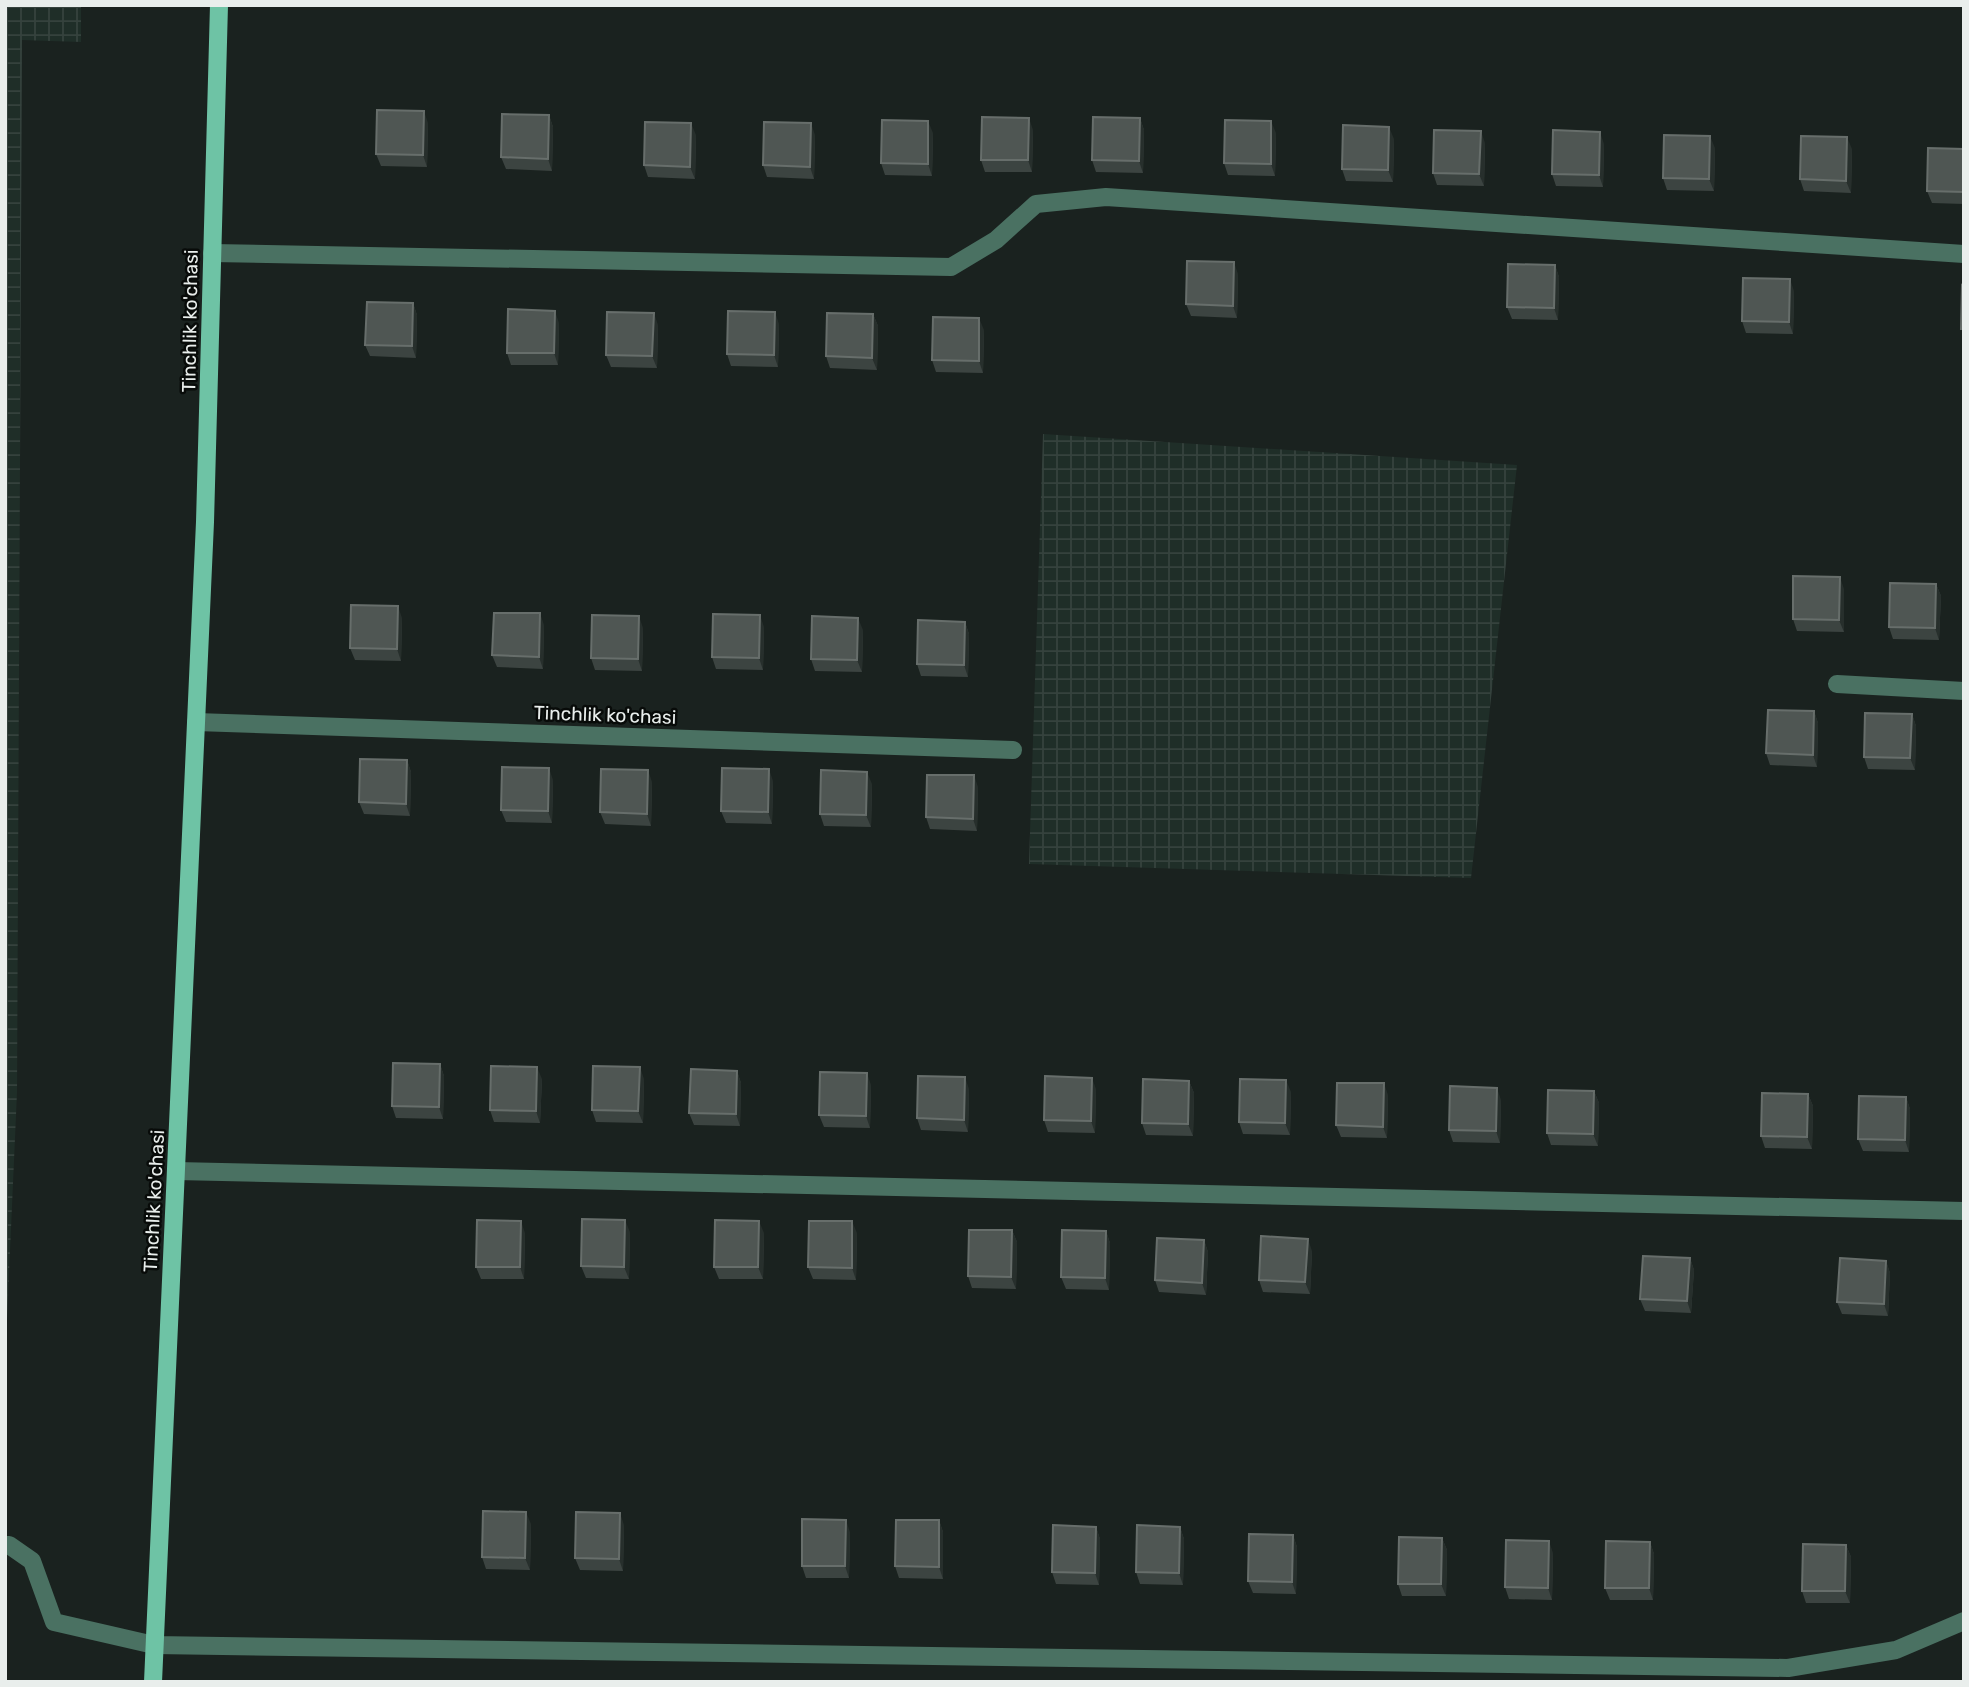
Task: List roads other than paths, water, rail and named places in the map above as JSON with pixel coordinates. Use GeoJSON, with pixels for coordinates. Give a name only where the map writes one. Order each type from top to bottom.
{"type":"FeatureCollection","features":[{"type":"Feature","properties":{"kind":"main road","name":"Tinchlik ko'chasi"},"geometry":{"type":"LineString","coordinates":[[153,1682],[205,522],[219,5]]}},
{"type":"Feature","properties":{"kind":"street"},"geometry":{"type":"LineString","coordinates":[[212,254],[951,267],[996,240],[1036,205],[1106,197],[1964,254]]}},
{"type":"Feature","properties":{"kind":"street"},"geometry":{"type":"LineString","coordinates":[[1837,684],[1964,691]]}},
{"type":"Feature","properties":{"kind":"street","name":"Tinchlik ko'chasi"},"geometry":{"type":"LineString","coordinates":[[196,722],[1013,750]]}},
{"type":"Feature","properties":{"kind":"street"},"geometry":{"type":"LineString","coordinates":[[176,1171],[1964,1211]]}},
{"type":"Feature","properties":{"kind":"street"},"geometry":{"type":"LineString","coordinates":[[5,1545],[32,1561],[54,1622],[155,1645],[1788,1668],[1896,1650],[1964,1621]]}}]}
